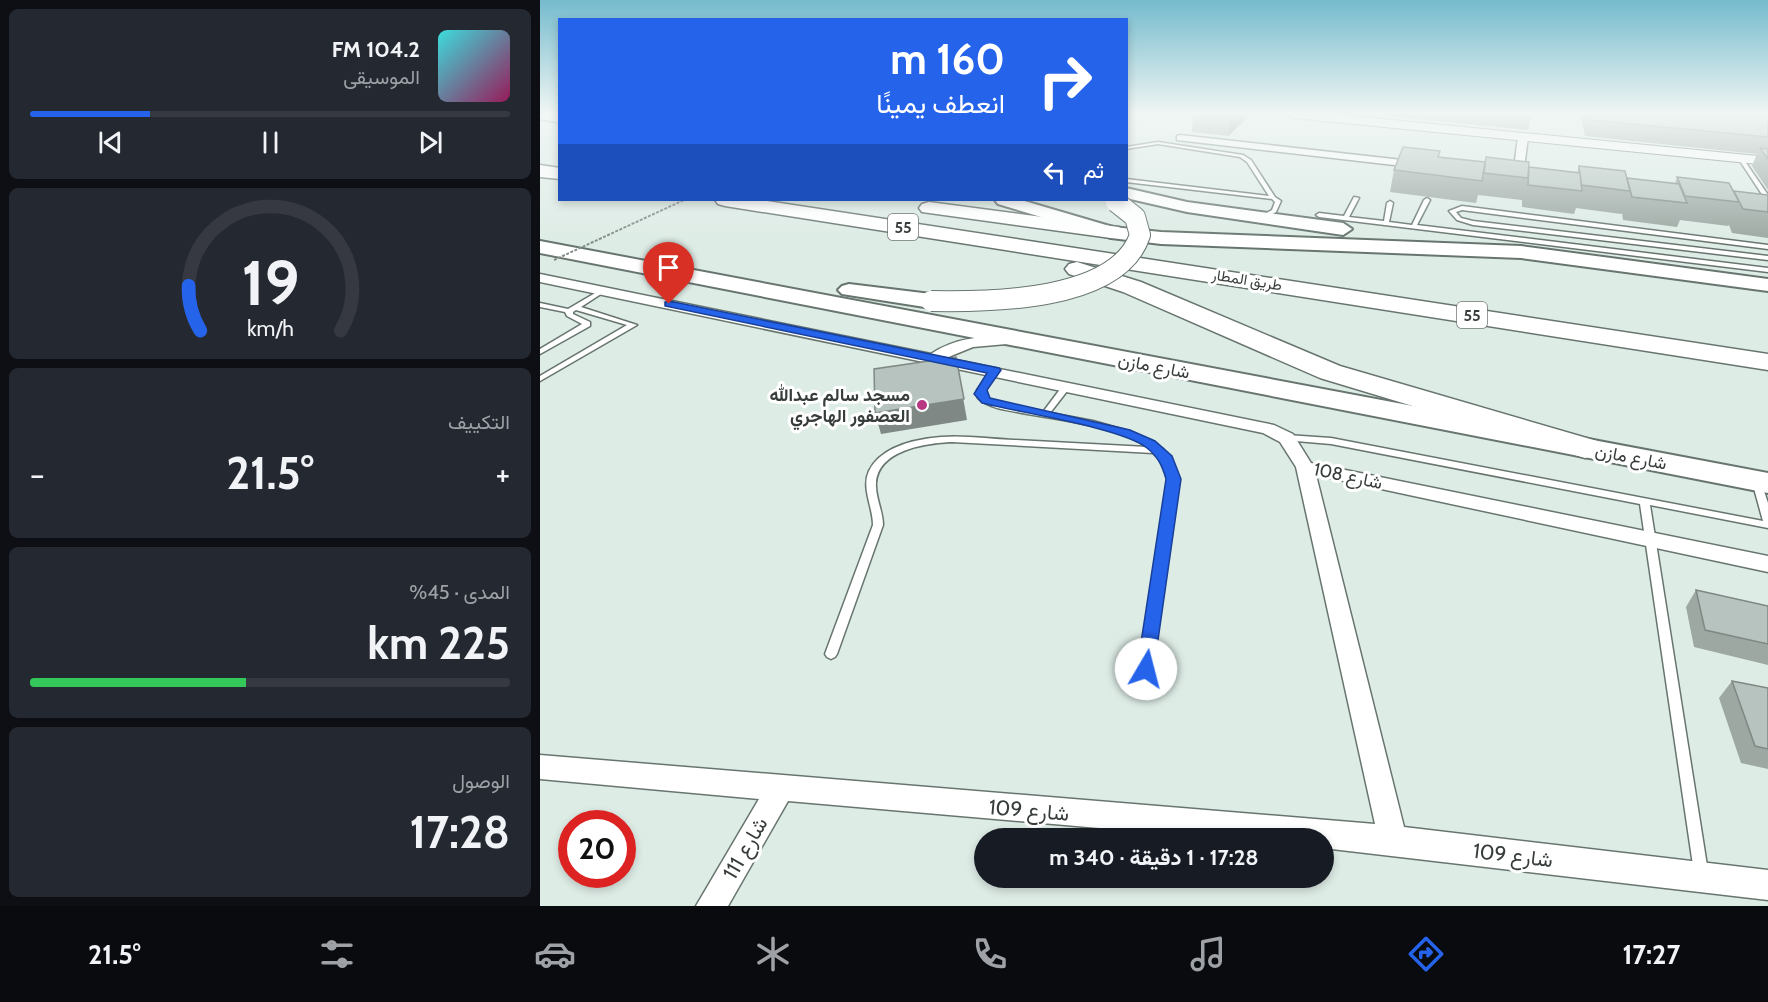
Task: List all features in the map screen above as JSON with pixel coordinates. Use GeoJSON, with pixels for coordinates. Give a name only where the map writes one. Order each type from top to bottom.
{"type":"FeatureCollection","features":[{"type":"Feature","properties":{"kind":"highway"},"geometry":{"type":"LineString","coordinates":[[540,159],[558,162]]}},
{"type":"Feature","properties":{"kind":"highway"},"geometry":{"type":"LineString","coordinates":[[540,171],[558,174]]}},
{"type":"Feature","properties":{"kind":"highway","name":"طريق المطار"},"geometry":{"type":"LineString","coordinates":[[733,201],[1768,362]]}},
{"type":"Feature","properties":{"kind":"highway","name":"طريق المطار"},"geometry":{"type":"LineString","coordinates":[[823,201],[1768,341]]}},
{"type":"Feature","properties":{"kind":"highway"},"geometry":{"type":"LineString","coordinates":[[910,206],[1111,232]]}},
{"type":"Feature","properties":{"kind":"highway"},"geometry":{"type":"LineString","coordinates":[[954,234],[1064,264],[1132,287],[1330,372],[1586,448]]}},
{"type":"Feature","properties":{"kind":"main road"},"geometry":{"type":"LineString","coordinates":[[1128,193],[1187,207],[1261,218],[1521,252],[1655,264],[1768,285]]}},
{"type":"Feature","properties":{"kind":"main road"},"geometry":{"type":"LineString","coordinates":[[1007,201],[1111,232],[1208,242],[1373,245],[1521,252]]}},
{"type":"Feature","properties":{"kind":"main road"},"geometry":{"type":"LineString","coordinates":[[925,311],[972,302],[1015,300],[1055,292],[1090,281],[1116,267],[1134,252],[1141,237],[1139,222],[1129,209],[1115,201]]}},
{"type":"Feature","properties":{"kind":"main road","name":"شارع مازن"},"geometry":{"type":"LineString","coordinates":[[547,254],[626,264],[925,311],[1015,340],[1762,482]]}},
{"type":"Feature","properties":{"kind":"street"},"geometry":{"type":"LineString","coordinates":[[1347,156],[1436,166]]}},
{"type":"Feature","properties":{"kind":"street"},"geometry":{"type":"LineString","coordinates":[[1518,176],[1520,156]]}},
{"type":"Feature","properties":{"kind":"street"},"geometry":{"type":"LineString","coordinates":[[1723,156],[1768,161]]}},
{"type":"Feature","properties":{"kind":"street"},"geometry":{"type":"LineString","coordinates":[[1506,174],[1530,177]]}},
{"type":"Feature","properties":{"kind":"street"},"geometry":{"type":"LineString","coordinates":[[1756,202],[1768,201]]}},
{"type":"Feature","properties":{"kind":"street"},"geometry":{"type":"LineString","coordinates":[[540,278],[941,353],[995,370],[1268,429],[1287,438],[1305,467]]}},
{"type":"Feature","properties":{"kind":"street"},"geometry":{"type":"LineString","coordinates":[[925,311],[946,335],[950,344],[941,353]]}},
{"type":"Feature","properties":{"kind":"street"},"geometry":{"type":"LineString","coordinates":[[941,353],[965,343],[1015,340]]}},
{"type":"Feature","properties":{"kind":"street","name":"شارع 108"},"geometry":{"type":"LineString","coordinates":[[1393,840],[1305,467],[1768,564]]}},
{"type":"Feature","properties":{"kind":"street","name":"شارع 109"},"geometry":{"type":"LineString","coordinates":[[540,767],[779,790],[1393,840],[1768,885]]}},
{"type":"Feature","properties":{"kind":"street","name":"شارع 111"},"geometry":{"type":"LineString","coordinates":[[711,906],[779,790]]}},
{"type":"Feature","properties":{"kind":"lane"},"geometry":{"type":"LineString","coordinates":[[1241,156],[1249,161],[1273,198],[1278,201],[1277,208],[1261,218]]}},
{"type":"Feature","properties":{"kind":"lane"},"geometry":{"type":"LineString","coordinates":[[1740,158],[1768,201]]}},
{"type":"Feature","properties":{"kind":"lane"},"geometry":{"type":"LineString","coordinates":[[1128,180],[1273,198]]}},
{"type":"Feature","properties":{"kind":"lane"},"geometry":{"type":"LineString","coordinates":[[1346,218],[1356,198]]}},
{"type":"Feature","properties":{"kind":"lane"},"geometry":{"type":"LineString","coordinates":[[1414,226],[1427,200]]}},
{"type":"Feature","properties":{"kind":"lane"},"geometry":{"type":"LineString","coordinates":[[1386,223],[1390,203]]}},
{"type":"Feature","properties":{"kind":"lane"},"geometry":{"type":"LineString","coordinates":[[1768,247],[1462,208],[1452,211],[1459,219],[1473,223],[1768,258]]}},
{"type":"Feature","properties":{"kind":"lane"},"geometry":{"type":"LineString","coordinates":[[1320,215],[1414,226],[1655,264],[1768,270]]}},
{"type":"Feature","properties":{"kind":"lane"},"geometry":{"type":"LineString","coordinates":[[540,352],[587,324],[569,315],[572,309],[602,291]]}},
{"type":"Feature","properties":{"kind":"lane"},"geometry":{"type":"LineString","coordinates":[[540,305],[572,309],[633,326],[540,380]]}},
{"type":"Feature","properties":{"kind":"lane"},"geometry":{"type":"LineString","coordinates":[[995,370],[981,390],[982,398],[991,403],[1125,433],[1150,443],[1160,451],[1172,469],[1173,479],[1146,669]]}},
{"type":"Feature","properties":{"kind":"lane"},"geometry":{"type":"LineString","coordinates":[[1045,415],[1067,386]]}},
{"type":"Feature","properties":{"kind":"lane"},"geometry":{"type":"LineString","coordinates":[[1287,438],[1331,441],[1768,523],[1762,482]]}},
{"type":"Feature","properties":{"kind":"lane"},"geometry":{"type":"LineString","coordinates":[[831,654],[878,525],[878,514],[871,483],[874,472],[892,454],[905,446],[936,439],[1160,451]]}},
{"type":"Feature","properties":{"kind":"lane"},"geometry":{"type":"LineString","coordinates":[[1644,501],[1701,877]]}},
{"type":"Feature","properties":{"kind":"path"},"geometry":{"type":"LineString","coordinates":[[547,254],[681,201]]}},
{"type":"Feature","properties":{"kind":"building"},"geometry":{"type":"Polygon","coordinates":[[[1399,156],[1438,156],[1485,162],[1482,181],[1394,170],[1399,156]]]}},
{"type":"Feature","properties":{"kind":"building"},"geometry":{"type":"Polygon","coordinates":[[[1486,157],[1529,162],[1528,178],[1484,173],[1486,157]]]}},
{"type":"Feature","properties":{"kind":"building"},"geometry":{"type":"Polygon","coordinates":[[[1579,166],[1625,171],[1630,191],[1581,185],[1579,166]]]}},
{"type":"Feature","properties":{"kind":"building"},"geometry":{"type":"Polygon","coordinates":[[[1529,167],[1580,173],[1582,191],[1528,185],[1529,167]]]}},
{"type":"Feature","properties":{"kind":"building"},"geometry":{"type":"Polygon","coordinates":[[[1677,177],[1729,183],[1739,202],[1685,196],[1677,177]]]}},
{"type":"Feature","properties":{"kind":"building"},"geometry":{"type":"Polygon","coordinates":[[[1627,178],[1679,184],[1687,203],[1632,197],[1627,178]]]}},
{"type":"Feature","properties":{"kind":"building"},"geometry":{"type":"Polygon","coordinates":[[[1734,191],[1768,195],[1768,212],[1743,209],[1734,191]]]}},
{"type":"Feature","properties":{"kind":"building"},"geometry":{"type":"Polygon","coordinates":[[[956,357],[964,399],[875,413],[874,369],[956,357]]]}},
{"type":"Feature","properties":{"kind":"building"},"geometry":{"type":"Polygon","coordinates":[[[1696,590],[1768,606],[1768,644],[1705,630],[1696,590]]]}},
{"type":"Feature","properties":{"kind":"building"},"geometry":{"type":"Polygon","coordinates":[[[1732,681],[1768,688],[1768,749],[1755,746],[1732,681]]]}},
{"type":"Feature","properties":{"kind":"place","name":"مسجد سالم عبدالله العصفور الهاجري"},"geometry":{"type":"Point","coordinates":[922,405]}},
{"type":"Feature","properties":{"kind":"route"},"geometry":{"type":"LineString","coordinates":[[669,304],[995,370],[981,390],[980,394],[986,401],[1125,433],[1150,443],[1167,459],[1172,469],[1173,479],[1146,669]]}}]}
